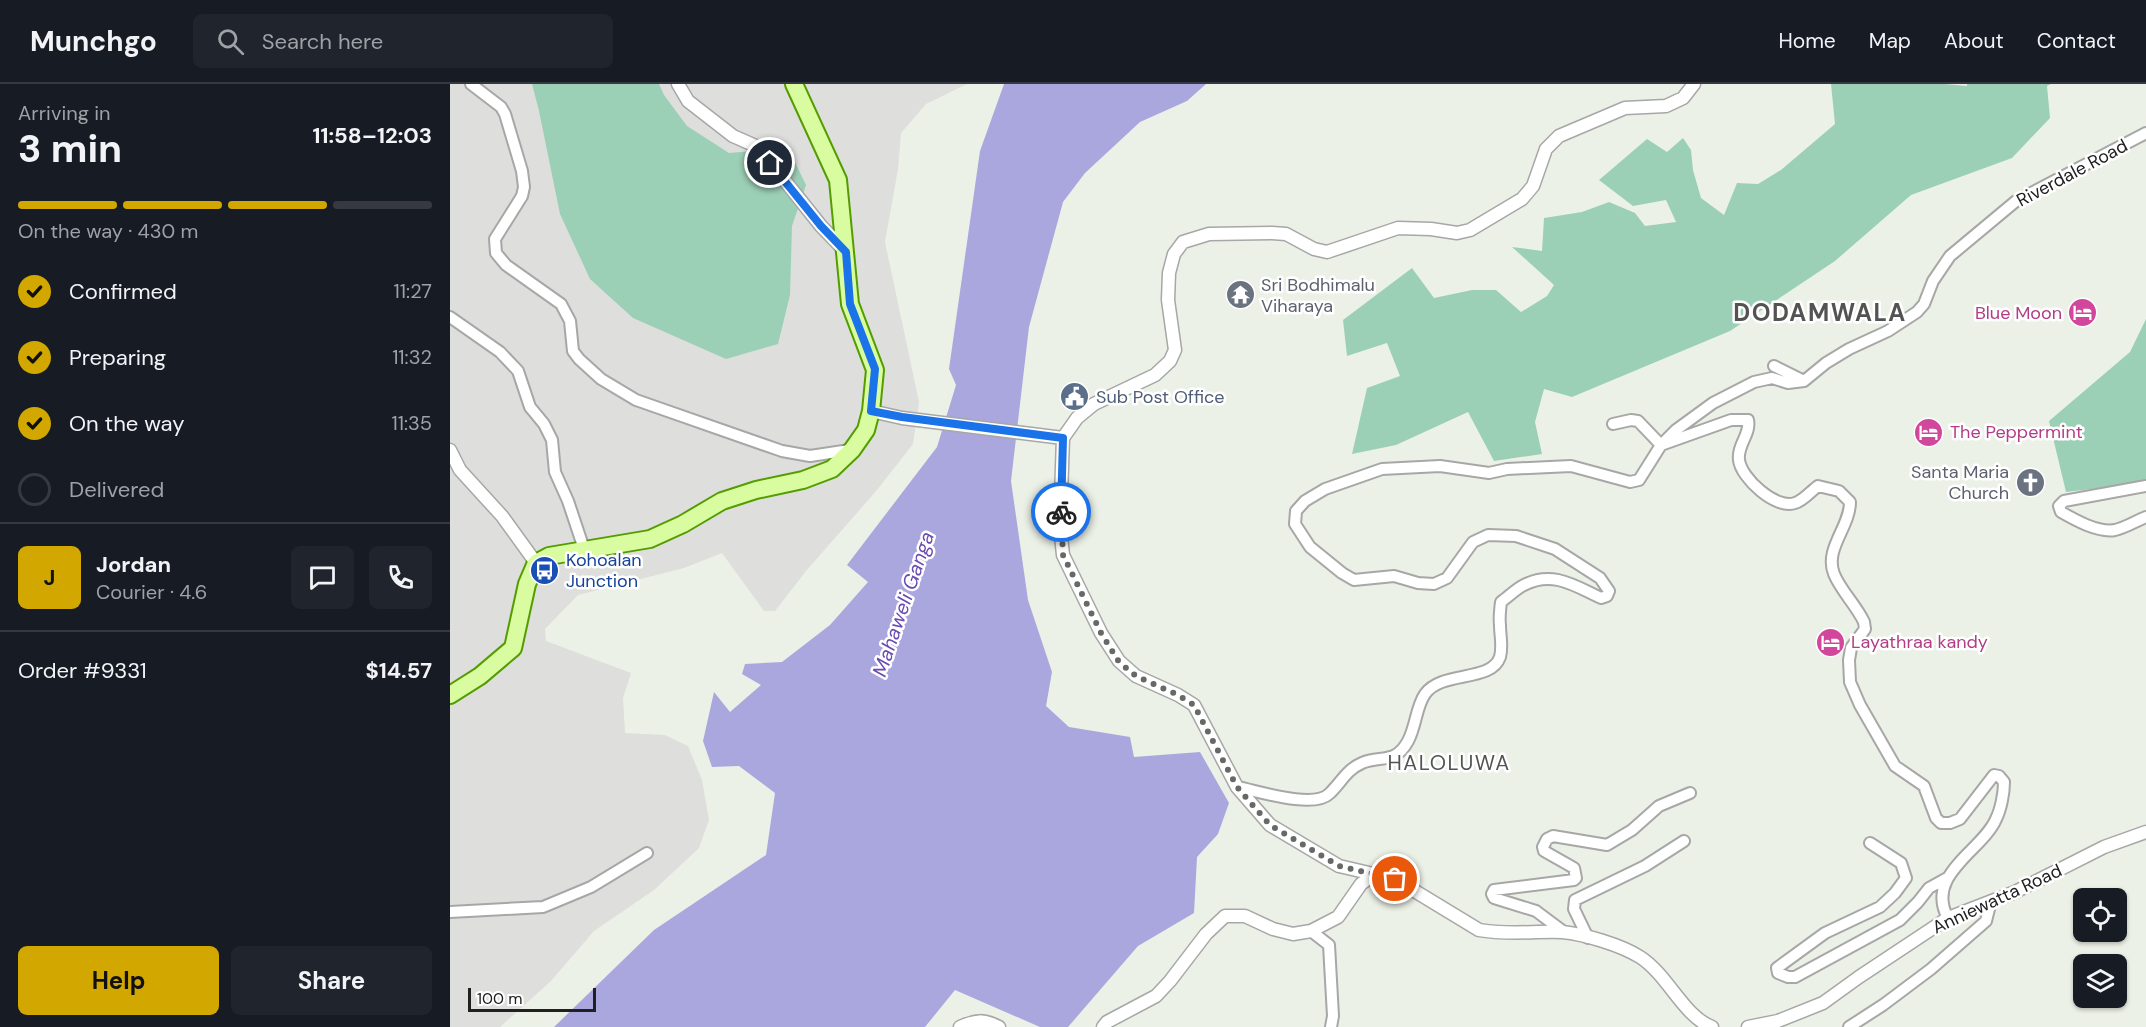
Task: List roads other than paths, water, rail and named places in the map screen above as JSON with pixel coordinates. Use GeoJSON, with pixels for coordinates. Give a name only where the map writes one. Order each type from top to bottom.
{"type":"FeatureCollection","features":[{"type":"Feature","properties":{"kind":"main road"},"geometry":{"type":"LineString","coordinates":[[450,695],[480,676],[513,648],[527,584],[536,563],[549,556],[650,539],[722,501],[756,490],[803,480],[832,469],[852,450],[866,430],[871,411],[875,369],[850,304],[838,180],[794,84]]}},
{"type":"Feature","properties":{"kind":"street"},"geometry":{"type":"LineString","coordinates":[[471,84],[501,107],[522,171],[524,187],[522,196],[495,238],[496,253],[506,265],[561,304],[570,321],[573,351],[579,359],[601,379],[636,400],[782,451],[810,456],[852,450]]}},
{"type":"Feature","properties":{"kind":"street"},"geometry":{"type":"LineString","coordinates":[[678,84],[688,101],[733,136],[758,147],[821,226],[846,252]]}},
{"type":"Feature","properties":{"kind":"street"},"geometry":{"type":"LineString","coordinates":[[1694,84],[1683,98],[1666,106],[1625,108],[1559,136],[1546,149],[1533,186],[1521,199],[1470,230],[1457,233],[1398,228],[1327,252],[1314,249],[1286,234],[1272,233],[1209,234],[1183,242],[1174,254],[1169,273],[1168,300],[1175,350],[1170,361],[1155,375],[1094,404],[1077,418],[1063,438],[1060,526],[1063,555],[1101,633],[1119,662],[1136,676],[1194,705],[1237,787],[1270,825],[1339,866],[1395,879],[1479,930],[1564,932],[1615,944],[1640,957],[1660,973],[1696,1018],[1712,1027]]}},
{"type":"Feature","properties":{"kind":"street","name":"Riverdale Road"},"geometry":{"type":"LineString","coordinates":[[1804,381],[1842,354],[1888,331],[1917,312],[1924,304],[1933,281],[1950,256],[2016,201],[2146,133]]}},
{"type":"Feature","properties":{"kind":"street"},"geometry":{"type":"LineString","coordinates":[[450,317],[500,352],[518,371],[530,407],[544,424],[552,440],[555,472],[568,501],[584,549]]}},
{"type":"Feature","properties":{"kind":"street"},"geometry":{"type":"LineString","coordinates":[[1774,366],[1804,381]]}},
{"type":"Feature","properties":{"kind":"street"},"geometry":{"type":"LineString","coordinates":[[1237,787],[1300,801],[1316,801],[1328,795],[1354,766],[1366,761],[1389,758],[1400,752],[1408,741],[1425,694],[1438,681],[1479,674],[1493,666],[1500,658],[1501,603],[1524,585],[1548,578],[1560,579],[1601,598],[1607,596],[1609,591],[1600,578],[1555,549],[1516,536],[1488,535],[1473,542],[1447,578],[1434,584],[1418,583],[1394,576],[1354,580],[1310,547],[1295,524],[1296,511],[1305,501],[1325,489],[1382,469],[1408,467],[1440,466],[1489,473],[1507,469],[1570,466],[1630,482],[1639,480],[1661,445],[1676,430],[1713,404],[1754,382],[1772,378],[1788,382],[1804,381]]}},
{"type":"Feature","properties":{"kind":"street"},"geometry":{"type":"LineString","coordinates":[[871,411],[1063,438]]}},
{"type":"Feature","properties":{"kind":"street"},"geometry":{"type":"LineString","coordinates":[[1613,424],[1630,420],[1638,421],[1661,445]]}},
{"type":"Feature","properties":{"kind":"street"},"geometry":{"type":"LineString","coordinates":[[1661,445],[1731,420],[1748,420],[1749,427],[1739,450],[1739,463],[1747,478],[1761,492],[1788,504],[1796,503],[1818,486],[1839,491],[1850,502],[1850,513],[1832,553],[1833,573],[1864,622],[1865,629],[1851,648],[1850,682],[1860,705],[1894,766],[1924,786],[1936,818],[1941,823],[1950,823],[1960,819],[1994,775],[1999,776],[2004,782],[1996,820],[1947,878],[1929,888],[1900,920],[1795,977],[1778,973],[1777,968],[1826,933],[1880,907],[1895,893],[1906,878],[1901,863],[1870,843]]}},
{"type":"Feature","properties":{"kind":"street"},"geometry":{"type":"LineString","coordinates":[[450,450],[460,470],[502,516],[536,563]]}},
{"type":"Feature","properties":{"kind":"street"},"geometry":{"type":"LineString","coordinates":[[2146,486],[2064,501],[2060,507],[2061,512],[2074,519],[2096,528],[2114,531],[2146,517]]}},
{"type":"Feature","properties":{"kind":"street"},"geometry":{"type":"LineString","coordinates":[[1564,932],[1536,911],[1494,898],[1492,894],[1494,890],[1574,880],[1576,878],[1575,868],[1544,851],[1543,847],[1549,837],[1607,845],[1632,830],[1659,806],[1690,793]]}},
{"type":"Feature","properties":{"kind":"street","name":"Anniewatta Road"},"geometry":{"type":"LineString","coordinates":[[1754,1026],[1778,1021],[1822,1003],[1948,918],[2015,892],[2104,847],[2146,832]]}},
{"type":"Feature","properties":{"kind":"street"},"geometry":{"type":"LineString","coordinates":[[1588,938],[1574,909],[1575,900],[1645,866],[1684,841]]}},
{"type":"Feature","properties":{"kind":"street"},"geometry":{"type":"LineString","coordinates":[[450,912],[543,907],[591,887],[647,853]]}},
{"type":"Feature","properties":{"kind":"street"},"geometry":{"type":"LineString","coordinates":[[1103,1027],[1107,1022],[1156,996],[1206,934],[1225,916],[1245,916],[1273,929],[1293,934],[1311,931],[1338,917],[1361,884],[1373,875]]}},
{"type":"Feature","properties":{"kind":"street"},"geometry":{"type":"LineString","coordinates":[[1947,878],[1942,901],[1948,918]]}},
{"type":"Feature","properties":{"kind":"street"},"geometry":{"type":"LineString","coordinates":[[1849,1027],[1884,1005],[1931,969],[1986,921],[1991,901]]}},
{"type":"Feature","properties":{"kind":"street"},"geometry":{"type":"LineString","coordinates":[[1311,931],[1329,945],[1333,1016],[1331,1027]]}},
{"type":"Feature","properties":{"kind":"street"},"geometry":{"type":"LineString","coordinates":[[960,1027],[974,1021],[989,1022],[999,1027]]}},
{"type":"Feature","properties":{"kind":"water","name":"Mahaweli Ganga"},"geometry":{"type":"Polygon","coordinates":[[[1004,84],[1206,84],[1187,101],[1140,122],[1085,173],[1063,202],[1029,327],[1011,481],[1028,600],[1052,672],[1046,706],[1069,727],[1130,737],[1134,757],[1200,752],[1229,803],[1218,834],[1197,857],[1194,913],[1138,946],[1068,1027],[1040,1027],[955,990],[925,1027],[554,1027],[654,930],[766,855],[775,793],[739,766],[712,767],[703,741],[714,692],[730,712],[761,685],[742,674],[745,664],[782,662],[830,625],[868,582],[847,565],[937,447],[956,385],[949,369],[980,151],[1004,84]]]}},
{"type":"Feature","properties":{"kind":"place","name":"Sri Bodhimalu Viharaya"},"geometry":{"type":"Point","coordinates":[1240,295]}},
{"type":"Feature","properties":{"kind":"place","name":"Blue Moon"},"geometry":{"type":"Point","coordinates":[2083,313]}},
{"type":"Feature","properties":{"kind":"place","name":"Sub Post Office"},"geometry":{"type":"Point","coordinates":[1075,397]}},
{"type":"Feature","properties":{"kind":"place","name":"The Peppermint"},"geometry":{"type":"Point","coordinates":[1929,432]}},
{"type":"Feature","properties":{"kind":"place","name":"Santa Maria Church"},"geometry":{"type":"Point","coordinates":[2030,482]}},
{"type":"Feature","properties":{"kind":"place","name":"Kohoalan Junction"},"geometry":{"type":"Point","coordinates":[545,570]}},
{"type":"Feature","properties":{"kind":"place","name":"Layathraa kandy"},"geometry":{"type":"Point","coordinates":[1830,642]}},
{"type":"Feature","properties":{"kind":"district","name":"DODAMWALA"},"geometry":{"type":"Point","coordinates":[1820,313]}},
{"type":"Feature","properties":{"kind":"district","name":"HALOLUWA"},"geometry":{"type":"Point","coordinates":[1449,763]}}]}
